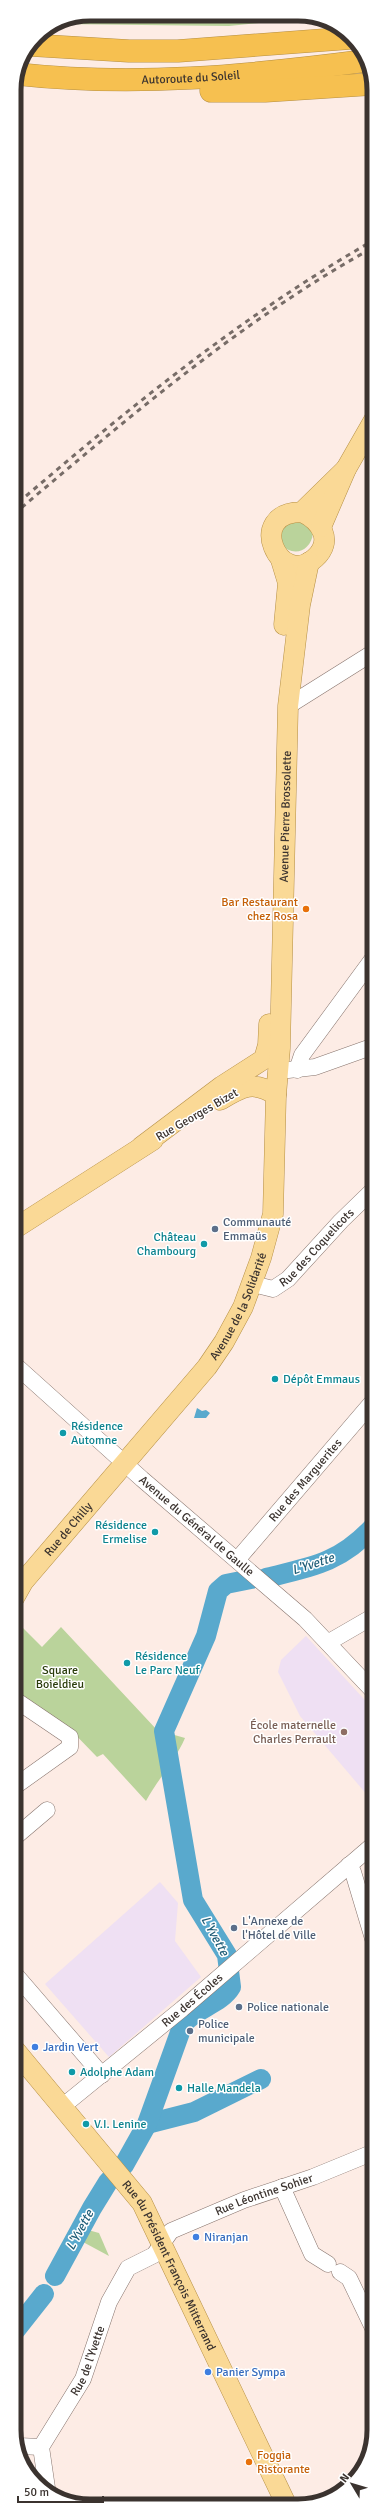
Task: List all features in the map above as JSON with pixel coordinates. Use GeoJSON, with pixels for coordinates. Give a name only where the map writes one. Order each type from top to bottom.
{"type":"FeatureCollection","features":[{"type":"Feature","properties":{"kind":"highway"},"geometry":{"type":"LineString","coordinates":[[38,46],[122,51],[178,51],[344,39]]}},
{"type":"Feature","properties":{"kind":"highway","name":"Autoroute du Soleil"},"geometry":{"type":"LineString","coordinates":[[23,75],[91,81],[168,81],[262,74],[361,61]]}},
{"type":"Feature","properties":{"kind":"highway"},"geometry":{"type":"LineString","coordinates":[[168,81],[184,91],[265,91],[367,84]]}},
{"type":"Feature","properties":{"kind":"main road","name":"Avenue Pierre Brossolette"},"geometry":{"type":"LineString","coordinates":[[280,1067],[288,706],[300,605],[309,562],[319,554],[323,544],[321,527],[346,469],[367,432]]}},
{"type":"Feature","properties":{"kind":"main road","name":"Avenue Pierre Brossolette"},"geometry":{"type":"LineString","coordinates":[[280,1067],[268,1045],[278,708],[288,583],[281,560],[274,551],[271,542],[272,530],[279,519],[290,513],[302,512],[346,469]]}},
{"type":"Feature","properties":{"kind":"main road"},"geometry":{"type":"LineString","coordinates":[[302,512],[314,518],[321,527]]}},
{"type":"Feature","properties":{"kind":"main road"},"geometry":{"type":"LineString","coordinates":[[281,560],[291,564],[309,562]]}},
{"type":"Feature","properties":{"kind":"main road","name":"Avenue de la Solidarité"},"geometry":{"type":"LineString","coordinates":[[125,1463],[207,1367],[233,1326],[253,1284],[273,1214],[276,1095],[280,1067]]}},
{"type":"Feature","properties":{"kind":"main road","name":"Rue Georges Bizet"},"geometry":{"type":"LineString","coordinates":[[141,1147],[222,1086],[280,1067]]}},
{"type":"Feature","properties":{"kind":"main road","name":"Rue Georges Bizet"},"geometry":{"type":"LineString","coordinates":[[21,1224],[141,1147],[245,1087],[259,1086],[276,1095]]}},
{"type":"Feature","properties":{"kind":"main road","name":"Rue de Chilly"},"geometry":{"type":"LineString","coordinates":[[21,1586],[125,1463]]}},
{"type":"Feature","properties":{"kind":"main road","name":"Rue du Président François Mitterrand"},"geometry":{"type":"LineString","coordinates":[[21,2057],[142,2203],[161,2247],[201,2323],[284,2499]]}},
{"type":"Feature","properties":{"kind":"street"},"geometry":{"type":"LineString","coordinates":[[288,706],[367,656]]}},
{"type":"Feature","properties":{"kind":"street"},"geometry":{"type":"LineString","coordinates":[[280,1067],[302,1055],[367,967]]}},
{"type":"Feature","properties":{"kind":"street"},"geometry":{"type":"LineString","coordinates":[[280,1067],[315,1067],[367,1048]]}},
{"type":"Feature","properties":{"kind":"street","name":"Rue des Coquelicots"},"geometry":{"type":"LineString","coordinates":[[253,1284],[272,1289],[288,1279],[341,1220],[367,1196]]}},
{"type":"Feature","properties":{"kind":"street","name":"Avenue du Général de Gaulle"},"geometry":{"type":"LineString","coordinates":[[21,1370],[329,1642],[367,1684]]}},
{"type":"Feature","properties":{"kind":"street","name":"Rue des Marguerites"},"geometry":{"type":"LineString","coordinates":[[237,1560],[367,1408]]}},
{"type":"Feature","properties":{"kind":"street"},"geometry":{"type":"LineString","coordinates":[[329,1642],[367,1620]]}},
{"type":"Feature","properties":{"kind":"street"},"geometry":{"type":"LineString","coordinates":[[21,1704],[70,1737],[70,1748],[21,1782]]}},
{"type":"Feature","properties":{"kind":"street"},"geometry":{"type":"LineString","coordinates":[[21,1832],[47,1810]]}},
{"type":"Feature","properties":{"kind":"street","name":"Rue des Écoles"},"geometry":{"type":"LineString","coordinates":[[63,2106],[102,2076],[367,1850]]}},
{"type":"Feature","properties":{"kind":"street"},"geometry":{"type":"LineString","coordinates":[[349,1866],[353,1872],[367,1919]]}},
{"type":"Feature","properties":{"kind":"street"},"geometry":{"type":"LineString","coordinates":[[21,1981],[102,2076]]}},
{"type":"Feature","properties":{"kind":"street","name":"Rue Léontine Sohier"},"geometry":{"type":"LineString","coordinates":[[161,2247],[171,2231],[367,2155]]}},
{"type":"Feature","properties":{"kind":"street"},"geometry":{"type":"LineString","coordinates":[[282,2187],[312,2254],[349,2278],[367,2315]]}},
{"type":"Feature","properties":{"kind":"street","name":"Rue de l'Yvette"},"geometry":{"type":"LineString","coordinates":[[41,2447],[83,2379],[109,2302],[125,2272],[133,2265],[154,2255],[161,2247]]}},
{"type":"Feature","properties":{"kind":"street"},"geometry":{"type":"LineString","coordinates":[[23,2446],[41,2447],[46,2483]]}},
{"type":"Feature","properties":{"kind":"shaded area","name":"École maternelle Charles Perrault"},"geometry":{"type":"Polygon","coordinates":[[[306,1636],[367,1702],[367,1795],[300,1716],[278,1672],[281,1660],[306,1636]]]}},
{"type":"Feature","properties":{"kind":"shaded area"},"geometry":{"type":"Polygon","coordinates":[[[160,1882],[178,1903],[175,1941],[201,1977],[109,2057],[45,1984],[160,1882]]]}},
{"type":"Feature","properties":{"kind":"green space"},"geometry":{"type":"Polygon","coordinates":[[[90,21],[278,21],[229,26],[70,24],[90,21]]]}},
{"type":"Feature","properties":{"kind":"green space"},"geometry":{"type":"Polygon","coordinates":[[[298,518],[313,533],[312,540],[309,545],[300,551],[295,551],[285,548],[280,543],[280,526],[298,518]]]}},
{"type":"Feature","properties":{"kind":"green space","name":"Square Boieldieu"},"geometry":{"type":"Polygon","coordinates":[[[21,1626],[42,1647],[61,1627],[157,1730],[185,1738],[146,1801],[103,1754],[97,1757],[65,1724],[21,1695],[21,1626]]]}},
{"type":"Feature","properties":{"kind":"green space"},"geometry":{"type":"Polygon","coordinates":[[[88,2230],[99,2233],[109,2256],[83,2242],[88,2230]]]}},
{"type":"Feature","properties":{"kind":"water"},"geometry":{"type":"Polygon","coordinates":[[[197,1408],[202,1411],[206,1410],[210,1413],[206,1418],[194,1418],[197,1408]]]}},
{"type":"Feature","properties":{"kind":"waterway","name":"L'Yvette"},"geometry":{"type":"LineString","coordinates":[[266,1578],[324,1562],[349,1548],[367,1532]]}},
{"type":"Feature","properties":{"kind":"waterway","name":"L'Yvette"},"geometry":{"type":"LineString","coordinates":[[55,2276],[92,2208],[108,2182],[124,2165],[147,2124],[183,2024],[195,2014],[221,1998],[231,1987],[227,1955],[193,1900],[164,1731],[206,1636],[218,1591],[226,1584],[251,1579]]}},
{"type":"Feature","properties":{"kind":"waterway"},"geometry":{"type":"LineString","coordinates":[[147,2124],[194,2112],[261,2079]]}},
{"type":"Feature","properties":{"kind":"waterway","name":"L'Yvette"},"geometry":{"type":"LineString","coordinates":[[21,2323],[44,2294]]}},
{"type":"Feature","properties":{"kind":"railway"},"geometry":{"type":"LineString","coordinates":[[26,496],[109,426],[194,360],[282,297],[367,244]]}},
{"type":"Feature","properties":{"kind":"railway"},"geometry":{"type":"LineString","coordinates":[[21,508],[143,407],[232,338],[325,275],[367,251]]}},
{"type":"Feature","properties":{"kind":"place","name":"Bar Restaurant chez Rosa"},"geometry":{"type":"Point","coordinates":[306,909]}},
{"type":"Feature","properties":{"kind":"place","name":"Communauté Emmaüs"},"geometry":{"type":"Point","coordinates":[215,1229]}},
{"type":"Feature","properties":{"kind":"place","name":"Château Chambourg"},"geometry":{"type":"Point","coordinates":[204,1244]}},
{"type":"Feature","properties":{"kind":"place","name":"Dépôt Emmaus"},"geometry":{"type":"Point","coordinates":[275,1379]}},
{"type":"Feature","properties":{"kind":"place","name":"Résidence Automne"},"geometry":{"type":"Point","coordinates":[63,1433]}},
{"type":"Feature","properties":{"kind":"place","name":"Résidence Ermelise"},"geometry":{"type":"Point","coordinates":[155,1532]}},
{"type":"Feature","properties":{"kind":"place","name":"Résidence Le Parc Neuf"},"geometry":{"type":"Point","coordinates":[127,1663]}},
{"type":"Feature","properties":{"kind":"place","name":"École maternelle Charles Perrault"},"geometry":{"type":"Point","coordinates":[344,1732]}},
{"type":"Feature","properties":{"kind":"place","name":"L'Annexe de l'Hôtel de Ville"},"geometry":{"type":"Point","coordinates":[234,1928]}},
{"type":"Feature","properties":{"kind":"place","name":"Police nationale"},"geometry":{"type":"Point","coordinates":[239,2007]}},
{"type":"Feature","properties":{"kind":"place","name":"Police municipale"},"geometry":{"type":"Point","coordinates":[190,2031]}},
{"type":"Feature","properties":{"kind":"place","name":"Jardin Vert"},"geometry":{"type":"Point","coordinates":[35,2047]}},
{"type":"Feature","properties":{"kind":"place","name":"Adolphe Adam"},"geometry":{"type":"Point","coordinates":[72,2072]}},
{"type":"Feature","properties":{"kind":"place","name":"Halle Mandela"},"geometry":{"type":"Point","coordinates":[179,2088]}},
{"type":"Feature","properties":{"kind":"place","name":"V.I. Lenine"},"geometry":{"type":"Point","coordinates":[86,2124]}},
{"type":"Feature","properties":{"kind":"place","name":"Niranjan"},"geometry":{"type":"Point","coordinates":[196,2237]}},
{"type":"Feature","properties":{"kind":"place","name":"Panier Sympa"},"geometry":{"type":"Point","coordinates":[208,2372]}},
{"type":"Feature","properties":{"kind":"place","name":"Foggia Ristorante"},"geometry":{"type":"Point","coordinates":[249,2462]}}]}
